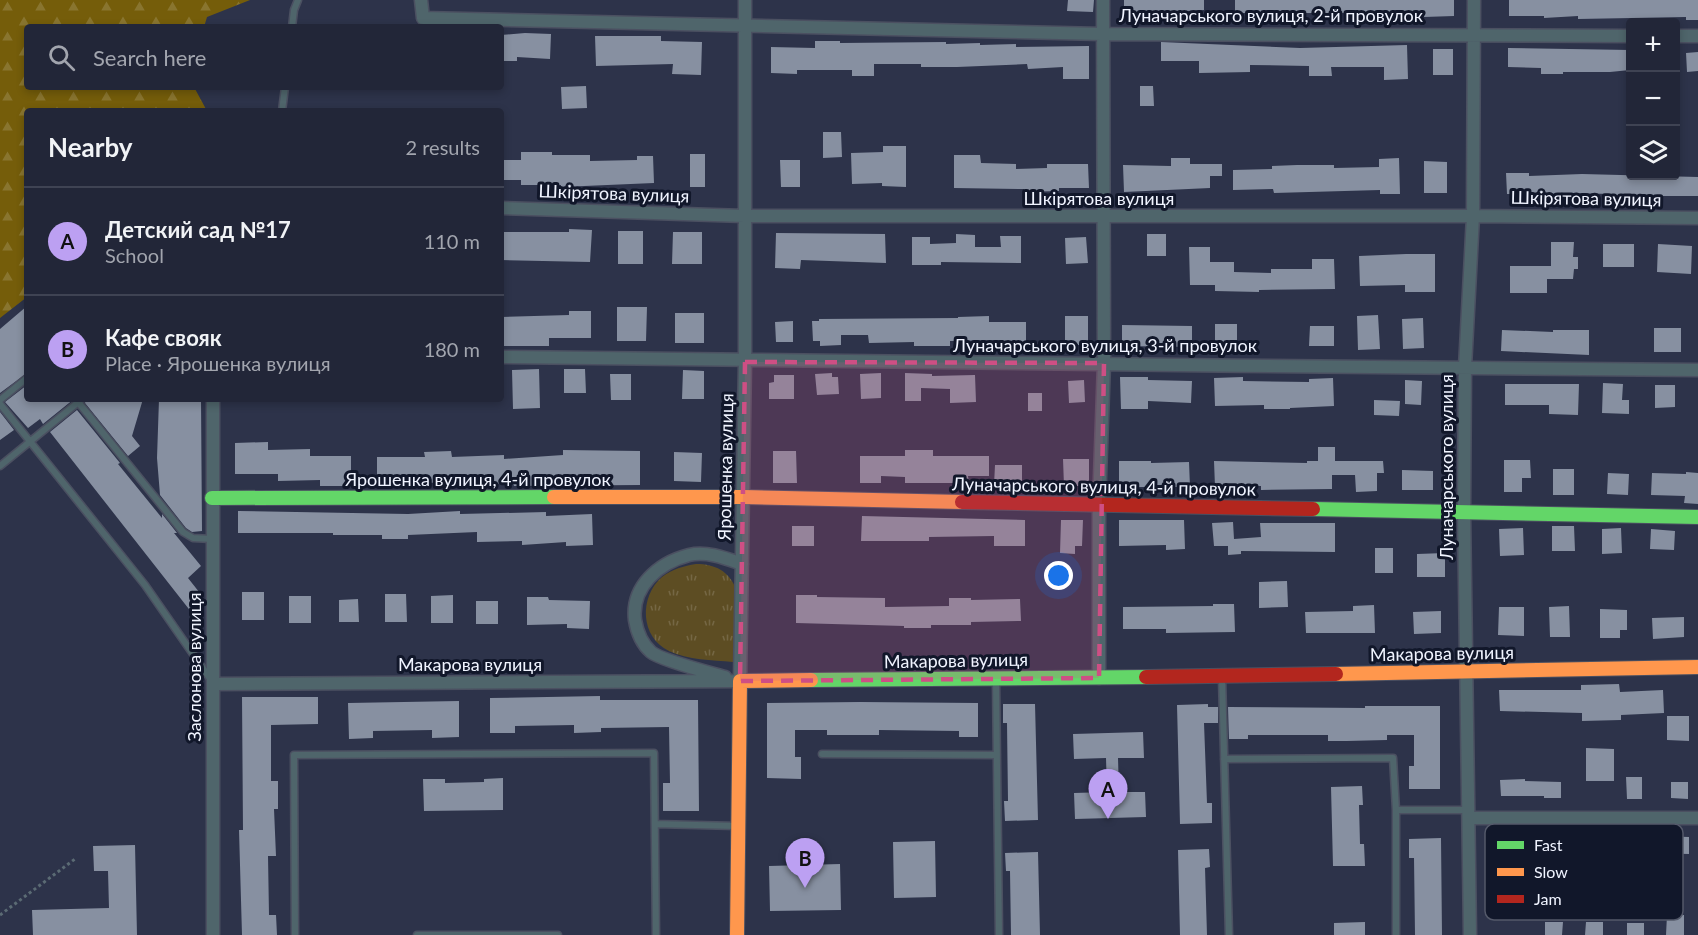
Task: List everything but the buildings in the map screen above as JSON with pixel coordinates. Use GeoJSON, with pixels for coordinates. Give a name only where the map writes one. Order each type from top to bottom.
{"type":"FeatureCollection","features":[{"type":"Feature","properties":{"kind":"street","name":"Луначарського вулиця, 2-й провулок"},"geometry":{"type":"LineString","coordinates":[[421,0],[423,18],[1102,34],[1626,36]]}},
{"type":"Feature","properties":{"kind":"street","name":"Ярошенка вулиця"},"geometry":{"type":"LineString","coordinates":[[737,935],[744,497],[745,0]]}},
{"type":"Feature","properties":{"kind":"street"},"geometry":{"type":"LineString","coordinates":[[1099,678],[1099,505],[1104,363],[1103,0]]}},
{"type":"Feature","properties":{"kind":"street","name":"Луначарського вулиця"},"geometry":{"type":"LineString","coordinates":[[1470,935],[1464,512],[1465,367],[1473,216],[1474,0]]}},
{"type":"Feature","properties":{"kind":"street"},"geometry":{"type":"LineString","coordinates":[[1680,36],[1698,36]]}},
{"type":"Feature","properties":{"kind":"street","name":"Шкірятова вулиця"},"geometry":{"type":"LineString","coordinates":[[504,208],[744,216],[1698,218]]}},
{"type":"Feature","properties":{"kind":"street","name":"Луначарського вулиця, 3-й провулок"},"geometry":{"type":"LineString","coordinates":[[504,357],[745,362],[1104,363],[1698,370]]}},
{"type":"Feature","properties":{"kind":"street","name":"Заслонова вулиця"},"geometry":{"type":"LineString","coordinates":[[213,402],[213,935]]}},
{"type":"Feature","properties":{"kind":"street","name":"Ярошенка вулиця, 4-й провулок"},"geometry":{"type":"LineString","coordinates":[[212,498],[744,497]]}},
{"type":"Feature","properties":{"kind":"street","name":"Луначарського вулиця, 4-й провулок"},"geometry":{"type":"LineString","coordinates":[[744,497],[1698,517]]}},
{"type":"Feature","properties":{"kind":"street"},"geometry":{"type":"LineString","coordinates":[[740,681],[652,654],[642,642],[636,629],[634,612],[637,597],[644,582],[670,562],[689,555],[705,554],[742,564]]}},
{"type":"Feature","properties":{"kind":"street","name":"Макарова вулиця"},"geometry":{"type":"LineString","coordinates":[[214,684],[1099,678],[1698,667]]}},
{"type":"Feature","properties":{"kind":"street"},"geometry":{"type":"LineString","coordinates":[[1469,814],[1698,818]]}},
{"type":"Feature","properties":{"kind":"lane"},"geometry":{"type":"LineString","coordinates":[[292,24],[298,0]]}},
{"type":"Feature","properties":{"kind":"lane"},"geometry":{"type":"LineString","coordinates":[[282,108],[285,90]]}},
{"type":"Feature","properties":{"kind":"lane"},"geometry":{"type":"LineString","coordinates":[[0,400],[24,380]]}},
{"type":"Feature","properties":{"kind":"lane"},"geometry":{"type":"LineString","coordinates":[[0,466],[78,402]]}},
{"type":"Feature","properties":{"kind":"lane"},"geometry":{"type":"LineString","coordinates":[[82,402],[183,532],[193,538],[213,539]]}},
{"type":"Feature","properties":{"kind":"lane"},"geometry":{"type":"LineString","coordinates":[[0,404],[145,585],[214,684]]}},
{"type":"Feature","properties":{"kind":"lane"},"geometry":{"type":"LineString","coordinates":[[1222,676],[1229,935]]}},
{"type":"Feature","properties":{"kind":"lane"},"geometry":{"type":"LineString","coordinates":[[996,679],[999,935]]}},
{"type":"Feature","properties":{"kind":"lane"},"geometry":{"type":"LineString","coordinates":[[295,935],[294,755],[654,753],[656,935]]}},
{"type":"Feature","properties":{"kind":"lane"},"geometry":{"type":"LineString","coordinates":[[822,754],[997,755]]}},
{"type":"Feature","properties":{"kind":"lane"},"geometry":{"type":"LineString","coordinates":[[1224,759],[1394,758],[1396,935]]}},
{"type":"Feature","properties":{"kind":"lane"},"geometry":{"type":"LineString","coordinates":[[1396,810],[1469,814]]}},
{"type":"Feature","properties":{"kind":"lane"},"geometry":{"type":"LineString","coordinates":[[655,824],[738,826]]}},
{"type":"Feature","properties":{"kind":"lane"},"geometry":{"type":"LineString","coordinates":[[417,935],[558,935]]}},
{"type":"Feature","properties":{"kind":"path"},"geometry":{"type":"LineString","coordinates":[[0,915],[75,859]]}},
{"type":"Feature","properties":{"kind":"highlighted area"},"geometry":{"type":"Polygon","coordinates":[[[745,362],[1104,363],[1099,678],[740,681],[745,362]]]}},
{"type":"Feature","properties":{"kind":"green space"},"geometry":{"type":"Polygon","coordinates":[[[0,0],[250,0],[207,17],[205,24],[24,24],[24,90],[196,90],[205,108],[24,108],[24,299],[0,318],[0,0]]]}},
{"type":"Feature","properties":{"kind":"green space"},"geometry":{"type":"Polygon","coordinates":[[[696,564],[709,565],[725,573],[736,589],[733,662],[676,654],[659,645],[648,627],[646,606],[655,585],[670,572],[696,564]]]}},
{"type":"Feature","properties":{"kind":"traffic: fast"},"geometry":{"type":"LineString","coordinates":[[212,498],[554,497]]}},
{"type":"Feature","properties":{"kind":"traffic: fast"},"geometry":{"type":"LineString","coordinates":[[1313,509],[1698,517]]}},
{"type":"Feature","properties":{"kind":"traffic: fast"},"geometry":{"type":"LineString","coordinates":[[811,680],[1146,677]]}},
{"type":"Feature","properties":{"kind":"traffic: slow"},"geometry":{"type":"LineString","coordinates":[[554,497],[744,497],[962,502]]}},
{"type":"Feature","properties":{"kind":"traffic: slow"},"geometry":{"type":"LineString","coordinates":[[1336,674],[1698,667]]}},
{"type":"Feature","properties":{"kind":"traffic: slow"},"geometry":{"type":"LineString","coordinates":[[737,935],[740,681],[811,680]]}},
{"type":"Feature","properties":{"kind":"traffic: jam"},"geometry":{"type":"LineString","coordinates":[[962,502],[1313,509]]}},
{"type":"Feature","properties":{"kind":"traffic: jam"},"geometry":{"type":"LineString","coordinates":[[1146,677],[1336,674]]}},
{"type":"Feature","properties":{"kind":"place","name":"Детский сад №17"},"geometry":{"type":"Point","coordinates":[1108,819]}},
{"type":"Feature","properties":{"kind":"place","name":"Кафе свояк"},"geometry":{"type":"Point","coordinates":[805,888]}}]}
